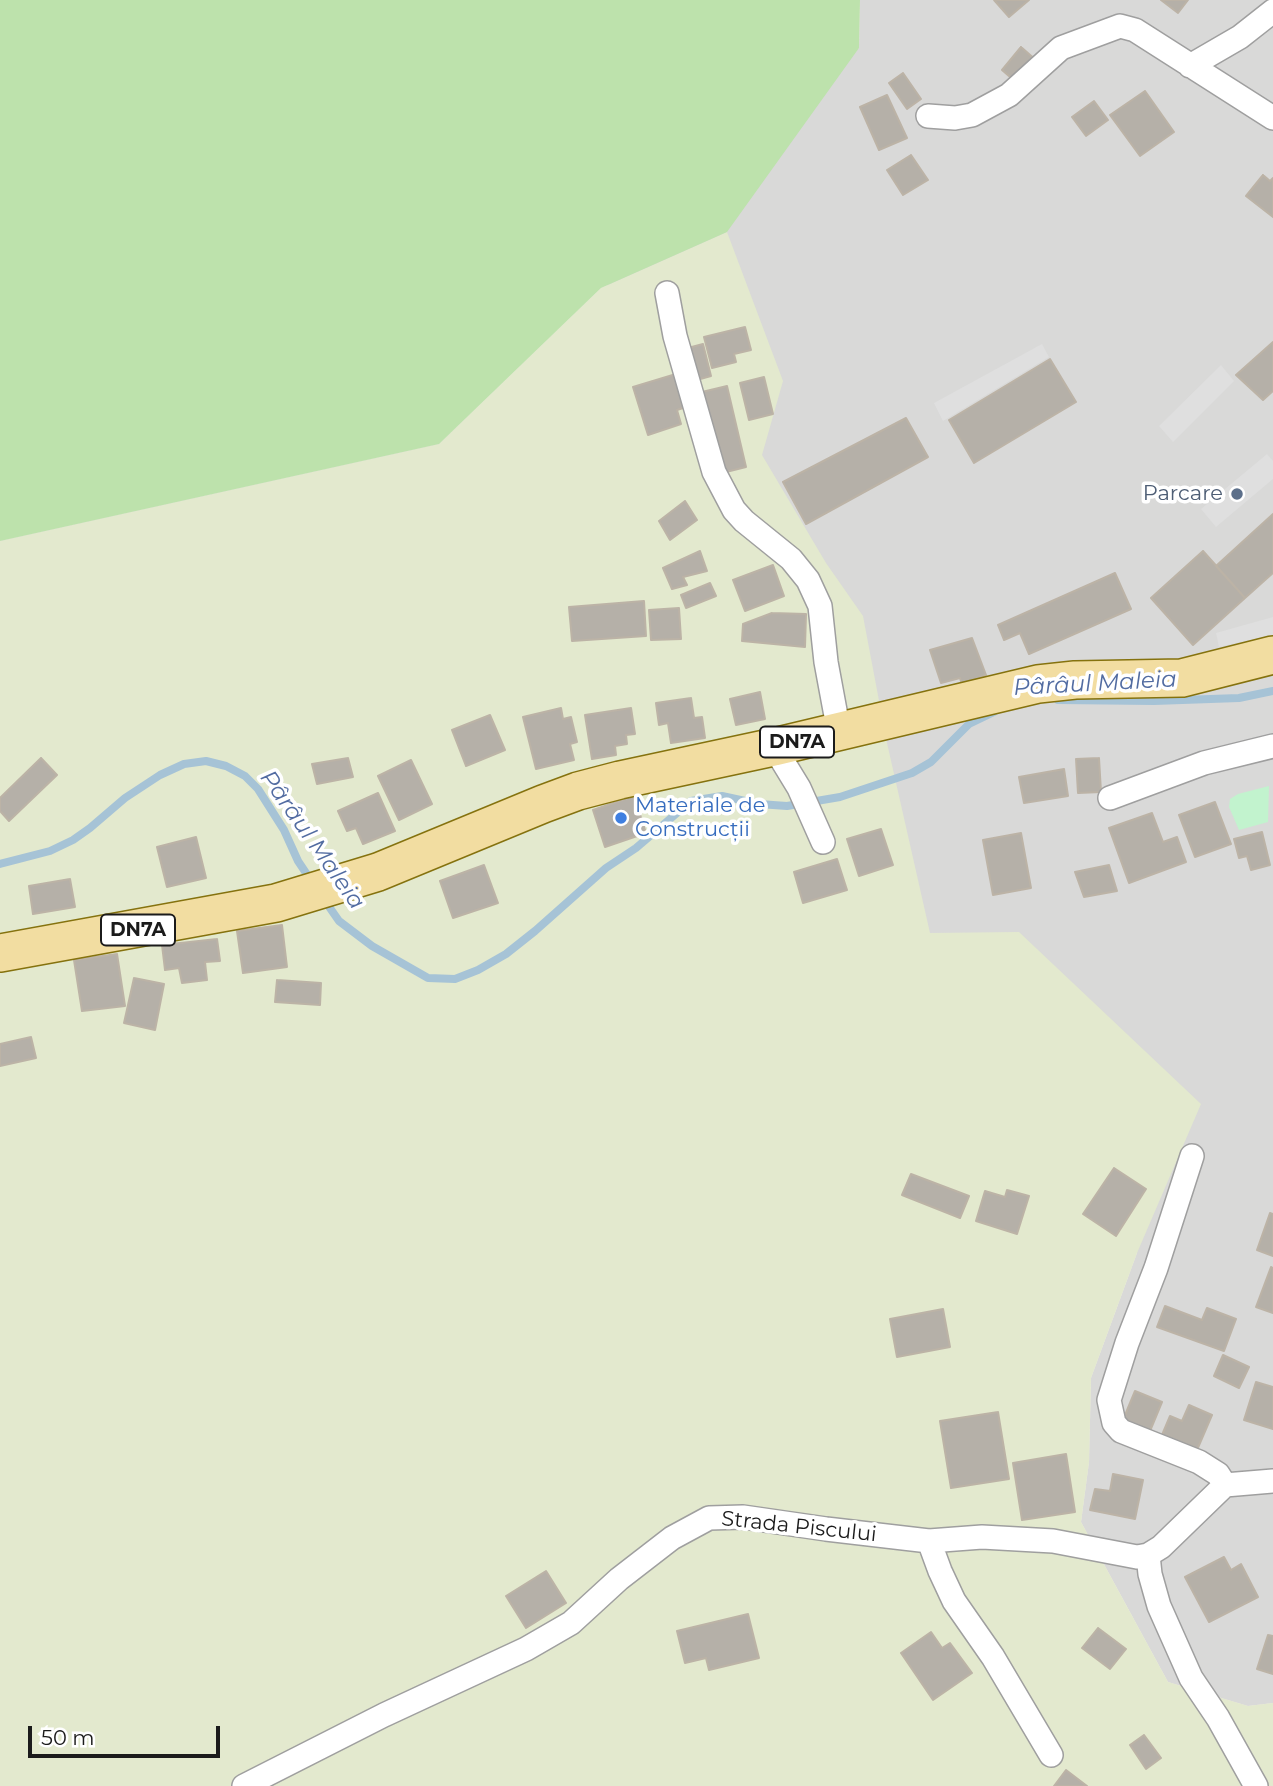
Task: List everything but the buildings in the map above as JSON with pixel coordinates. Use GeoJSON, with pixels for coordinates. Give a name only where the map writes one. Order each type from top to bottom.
{"type":"FeatureCollection","features":[{"type":"Feature","properties":{"kind":"main road","name":"DN7A"},"geometry":{"type":"LineString","coordinates":[[0,953],[276,903],[378,872],[578,791],[620,780],[774,747],[1038,684],[1075,680],[1182,678],[1273,655]]}},
{"type":"Feature","properties":{"kind":"street"},"geometry":{"type":"LineString","coordinates":[[1190,66],[1240,37],[1273,11]]}},
{"type":"Feature","properties":{"kind":"street"},"geometry":{"type":"LineString","coordinates":[[928,116],[955,118],[972,115],[1009,95],[1061,48],[1121,26],[1135,30],[1273,118]]}},
{"type":"Feature","properties":{"kind":"street"},"geometry":{"type":"LineString","coordinates":[[667,293],[675,337],[714,472],[734,510],[744,522],[791,559],[808,580],[820,606],[826,662],[839,732]]}},
{"type":"Feature","properties":{"kind":"street"},"geometry":{"type":"LineString","coordinates":[[1110,798],[1204,763],[1273,746]]}},
{"type":"Feature","properties":{"kind":"street"},"geometry":{"type":"LineString","coordinates":[[774,747],[799,788],[823,842]]}},
{"type":"Feature","properties":{"kind":"street"},"geometry":{"type":"LineString","coordinates":[[1192,1156],[1156,1268],[1109,1399],[1114,1423],[1121,1431],[1199,1462],[1218,1474],[1225,1485]]}},
{"type":"Feature","properties":{"kind":"street"},"geometry":{"type":"LineString","coordinates":[[1256,1786],[1218,1718],[1191,1678],[1159,1606],[1148,1555],[1161,1547],[1225,1485],[1273,1481]]}},
{"type":"Feature","properties":{"kind":"street","name":"Strada Piscului"},"geometry":{"type":"LineString","coordinates":[[244,1786],[384,1715],[526,1649],[571,1623],[620,1579],[672,1538],[709,1517],[743,1517],[826,1530],[929,1541],[982,1537],[1052,1541],[1136,1557],[1148,1555]]}},
{"type":"Feature","properties":{"kind":"street"},"geometry":{"type":"LineString","coordinates":[[929,1541],[954,1601],[993,1657],[1051,1755]]}},
{"type":"Feature","properties":{"kind":"shaded area"},"geometry":{"type":"Polygon","coordinates":[[[860,0],[1273,0],[1273,1703],[1248,1706],[1168,1682],[1081,1522],[1089,1462],[1091,1378],[1137,1253],[930,933],[0,541],[439,444],[859,48],[860,0]]]}},
{"type":"Feature","properties":{"kind":"shaded area"},"geometry":{"type":"Polygon","coordinates":[[[1042,344],[1049,357],[943,421],[934,403],[1042,344]]]}},
{"type":"Feature","properties":{"kind":"shaded area"},"geometry":{"type":"Polygon","coordinates":[[[1221,365],[1234,381],[1173,442],[1159,426],[1221,365]]]}},
{"type":"Feature","properties":{"kind":"shaded area","name":"Parcare"},"geometry":{"type":"Polygon","coordinates":[[[1267,454],[1273,461],[1273,479],[1216,527],[1201,509],[1267,454]]]}},
{"type":"Feature","properties":{"kind":"shaded area"},"geometry":{"type":"Polygon","coordinates":[[[1273,617],[1273,635],[1219,647],[1216,633],[1273,617]]]}},
{"type":"Feature","properties":{"kind":"green space"},"geometry":{"type":"Polygon","coordinates":[[[0,0],[860,0],[859,48],[727,232],[601,288],[439,444],[0,541],[0,0]]]}},
{"type":"Feature","properties":{"kind":"green space"},"geometry":{"type":"Polygon","coordinates":[[[727,232],[783,381],[762,455],[826,563],[863,616],[887,743],[930,933],[1019,932],[1201,1104],[1137,1253],[1091,1378],[1089,1462],[1081,1522],[1168,1682],[1248,1706],[1273,1703],[1273,1786],[0,1786],[0,541],[439,444],[601,288],[727,232]]]}},
{"type":"Feature","properties":{"kind":"green space"},"geometry":{"type":"Polygon","coordinates":[[[1269,786],[1268,822],[1239,830],[1229,807],[1230,799],[1238,794],[1269,786]]]}},
{"type":"Feature","properties":{"kind":"waterway","name":"Pârâul Maleia"},"geometry":{"type":"LineString","coordinates":[[1058,700],[1239,698],[1273,691]]}},
{"type":"Feature","properties":{"kind":"waterway","name":"Pârâul Maleia"},"geometry":{"type":"LineString","coordinates":[[323,898],[339,921],[372,946],[428,978],[455,979],[506,954],[606,868],[636,848],[691,801],[722,796],[759,804],[787,806],[840,797],[912,773],[931,762],[969,724],[994,712]]}},
{"type":"Feature","properties":{"kind":"waterway","name":"Pârâul Maleia"},"geometry":{"type":"LineString","coordinates":[[0,864],[50,851],[73,840],[125,798],[160,775],[184,764],[206,761],[226,766],[245,776],[258,789],[312,882]]}},
{"type":"Feature","properties":{"kind":"place","name":"Parcare"},"geometry":{"type":"Point","coordinates":[1237,494]}},
{"type":"Feature","properties":{"kind":"place","name":"Materiale de Construcții"},"geometry":{"type":"Point","coordinates":[621,818]}}]}
